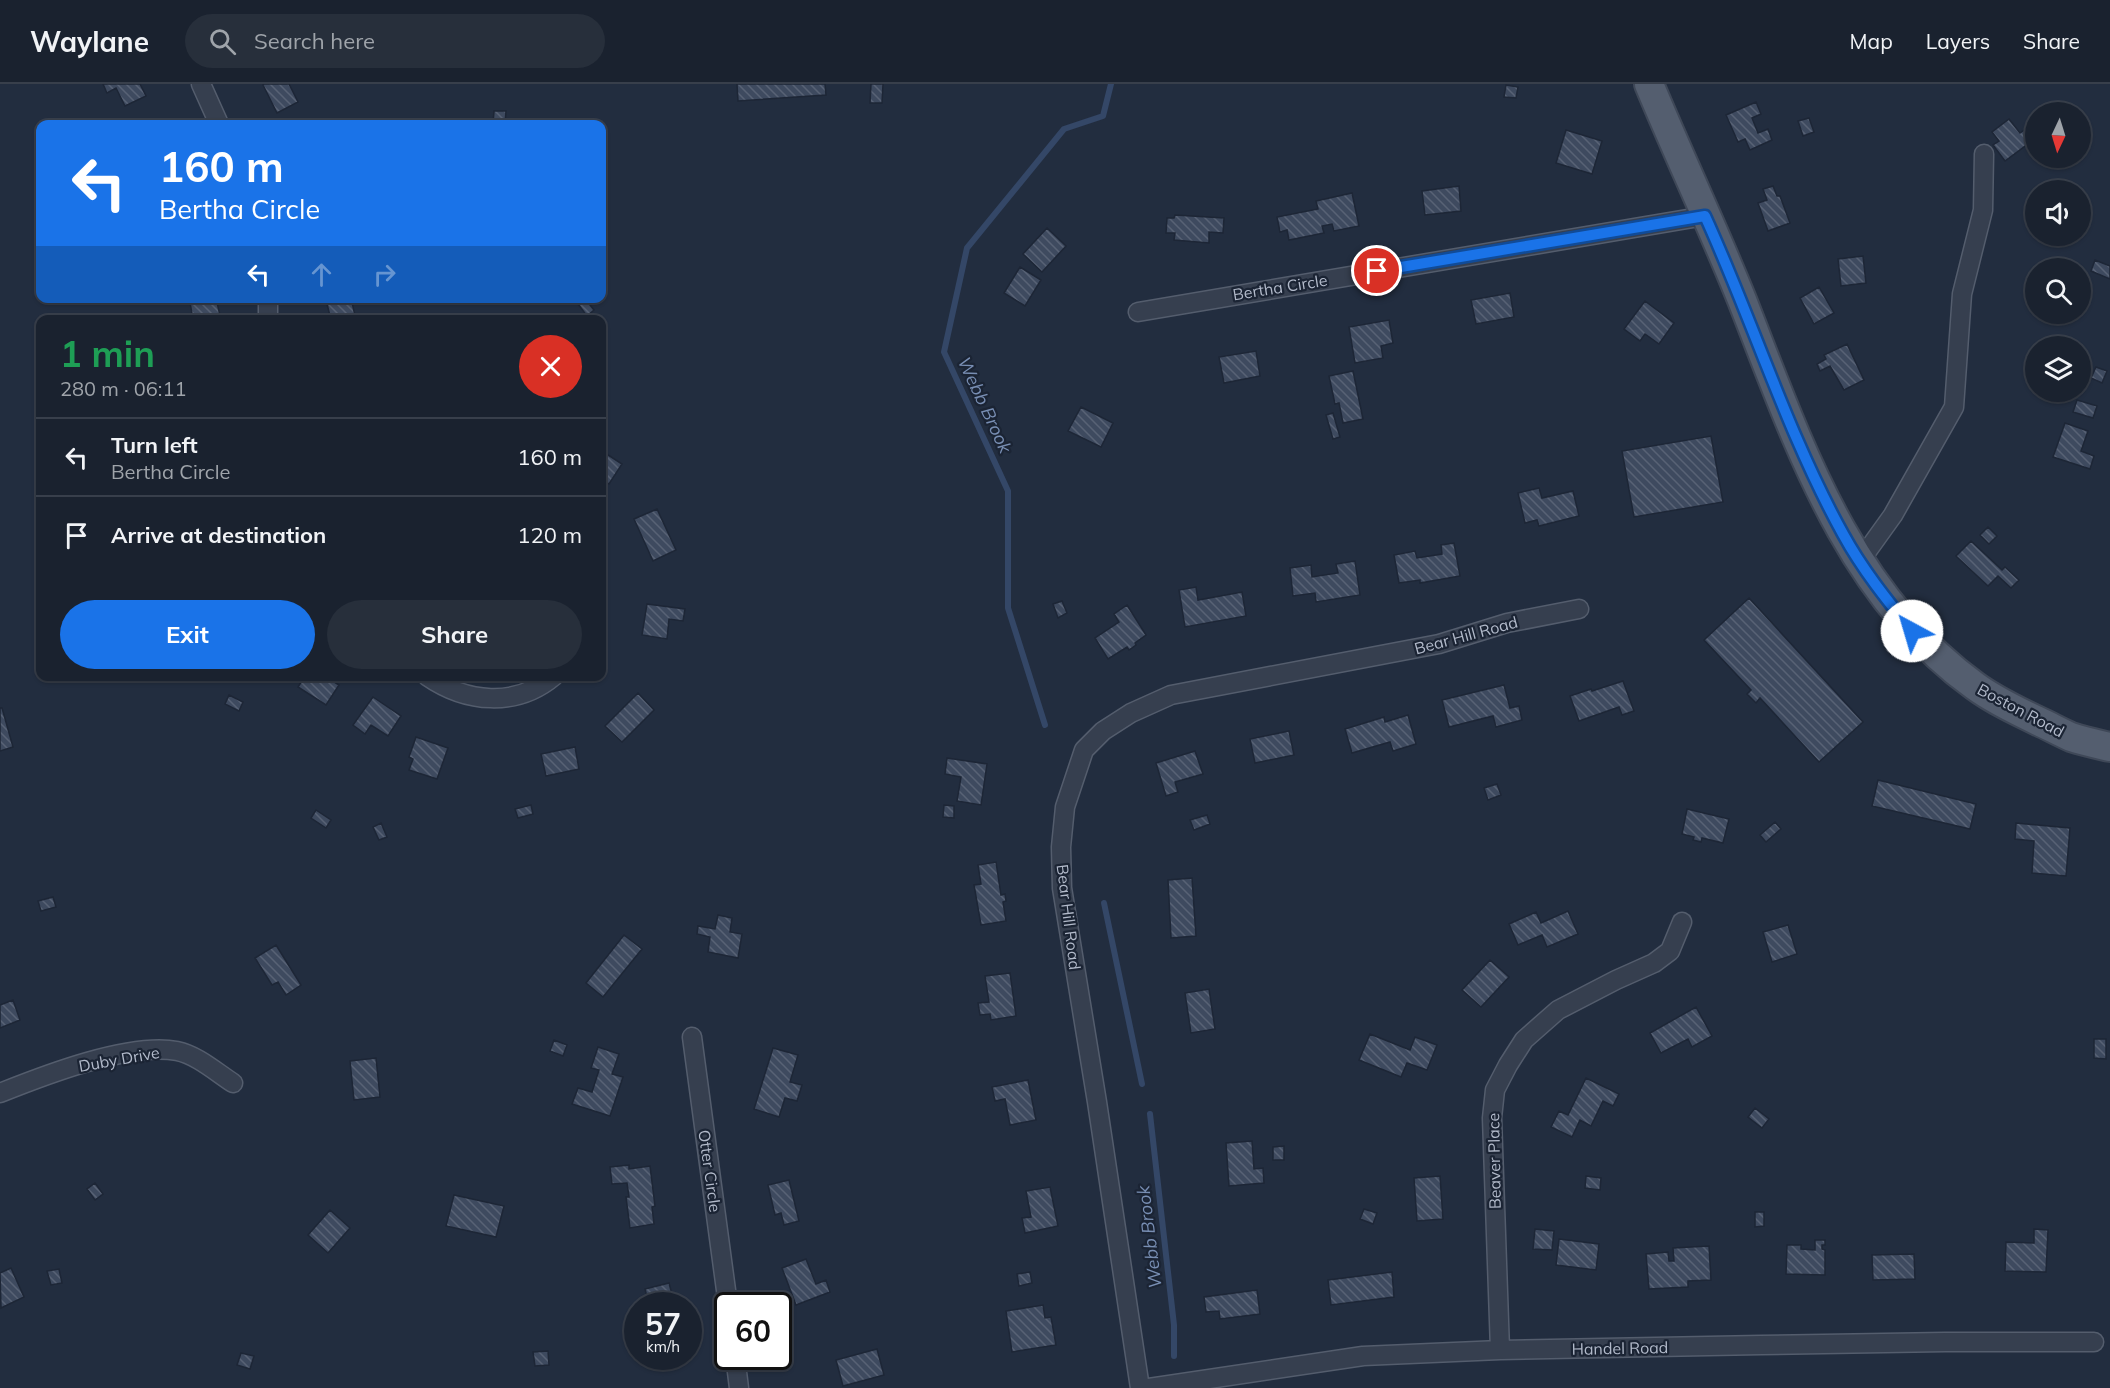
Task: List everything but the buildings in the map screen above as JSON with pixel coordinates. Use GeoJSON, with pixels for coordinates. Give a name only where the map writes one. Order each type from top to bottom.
{"type":"FeatureCollection","features":[{"type":"Feature","properties":{"kind":"main road","name":"Boston Road"},"geometry":{"type":"LineString","coordinates":[[1649,84],[1730,272],[1810,470],[1843,534],[1876,586],[1912,631],[1975,687],[2018,711],[2071,736],[2110,747]]}},
{"type":"Feature","properties":{"kind":"street"},"geometry":{"type":"LineString","coordinates":[[201,84],[217,120]]}},
{"type":"Feature","properties":{"kind":"street"},"geometry":{"type":"LineString","coordinates":[[1860,561],[1893,515],[1954,407],[1962,294],[1983,210],[1984,154]]}},
{"type":"Feature","properties":{"kind":"street","name":"Bertha Circle"},"geometry":{"type":"LineString","coordinates":[[1138,312],[1705,216]]}},
{"type":"Feature","properties":{"kind":"street","name":"Bear Hill Road"},"geometry":{"type":"LineString","coordinates":[[1140,1388],[1099,1113],[1062,888],[1061,848],[1065,807],[1084,750],[1103,731],[1131,713],[1171,695],[1439,644],[1507,623],[1579,609]]}},
{"type":"Feature","properties":{"kind":"street"},"geometry":{"type":"LineString","coordinates":[[435,681],[464,695],[494,699],[524,693],[547,681]]}},
{"type":"Feature","properties":{"kind":"street","name":"Beaver Place"},"geometry":{"type":"LineString","coordinates":[[1500,1350],[1492,1118],[1495,1090],[1524,1040],[1558,1010],[1654,963],[1670,951],[1682,922]]}},
{"type":"Feature","properties":{"kind":"street","name":"Otter Circle"},"geometry":{"type":"LineString","coordinates":[[692,1037],[726,1292]]}},
{"type":"Feature","properties":{"kind":"street","name":"Duby Drive"},"geometry":{"type":"LineString","coordinates":[[0,1092],[91,1061],[162,1050],[179,1051],[233,1083]]}},
{"type":"Feature","properties":{"kind":"street","name":"Handel Road"},"geometry":{"type":"LineString","coordinates":[[1149,1388],[1364,1356],[1500,1350],[1945,1342],[2094,1342]]}},
{"type":"Feature","properties":{"kind":"street"},"geometry":{"type":"LineString","coordinates":[[737,1370],[740,1388]]}},
{"type":"Feature","properties":{"kind":"waterway","name":"Webb Brook"},"geometry":{"type":"LineString","coordinates":[[1045,725],[1008,608],[1008,491],[944,352],[967,248],[1064,129],[1103,116],[1111,84]]}},
{"type":"Feature","properties":{"kind":"waterway","name":"Webb Brook"},"geometry":{"type":"LineString","coordinates":[[1104,903],[1142,1084]]}},
{"type":"Feature","properties":{"kind":"waterway","name":"Webb Brook"},"geometry":{"type":"LineString","coordinates":[[1150,1114],[1174,1325],[1174,1356]]}},
{"type":"Feature","properties":{"kind":"route"},"geometry":{"type":"LineString","coordinates":[[1377,271],[1705,216],[1810,470],[1843,534],[1860,561],[1876,586],[1912,631]]}}]}
